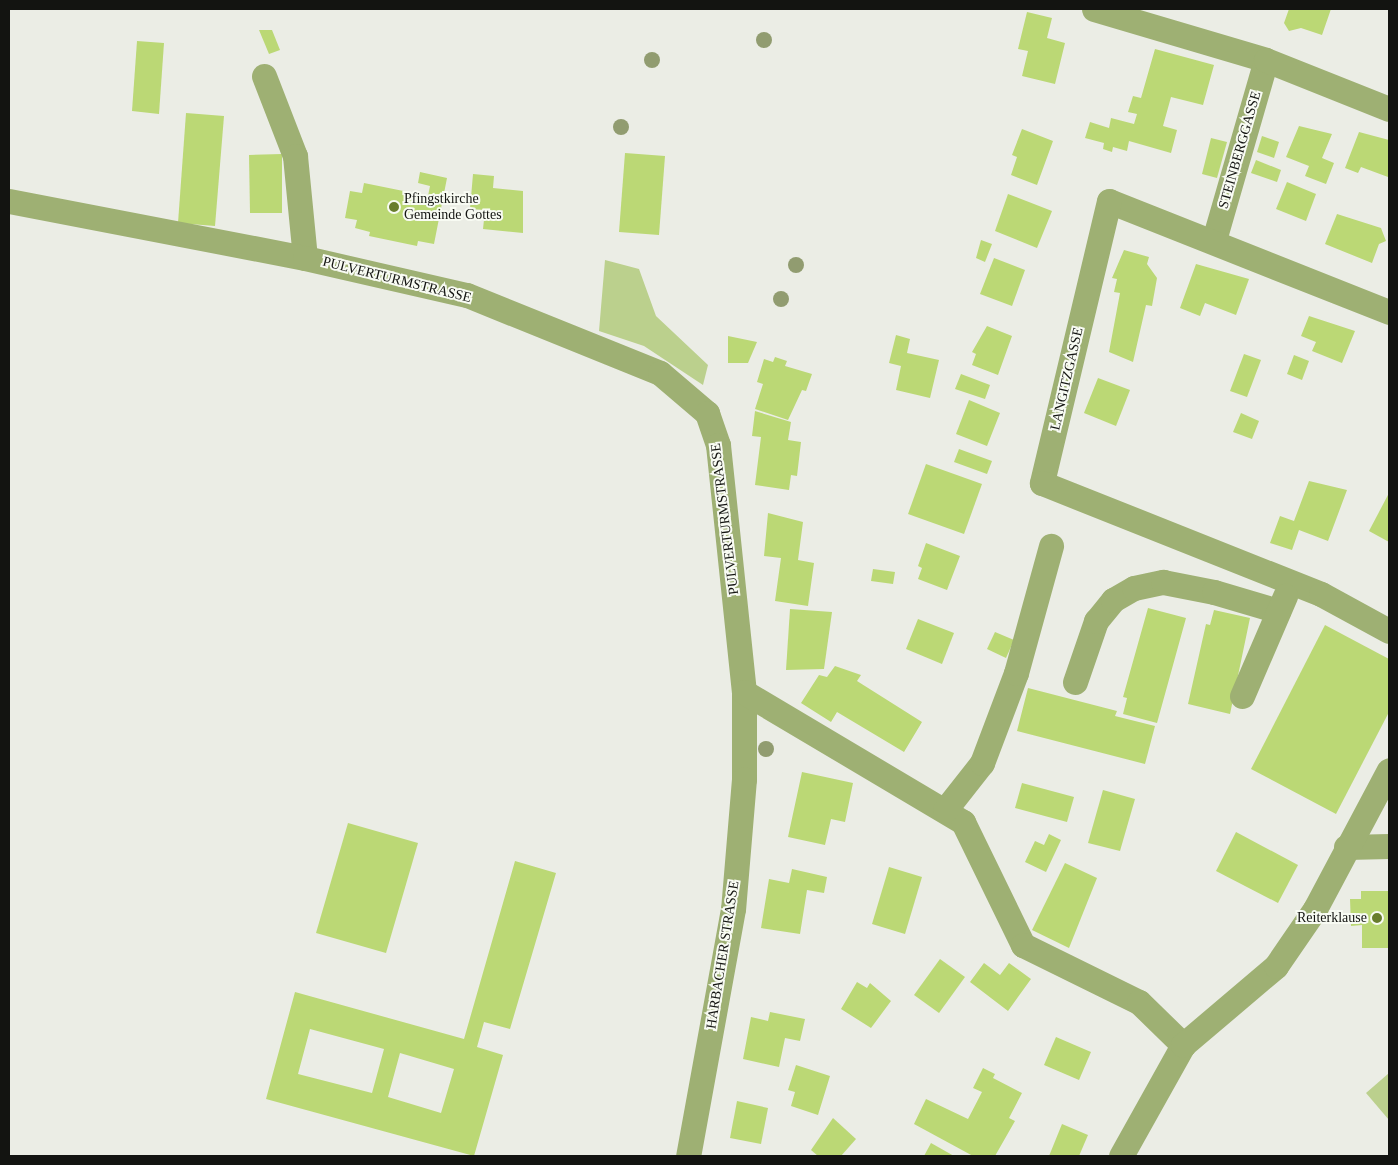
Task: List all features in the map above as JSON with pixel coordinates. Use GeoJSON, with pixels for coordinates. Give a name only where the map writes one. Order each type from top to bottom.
{"type":"FeatureCollection","features":[{"type":"Feature","properties":{"kind":"street"},"geometry":{"type":"LineString","coordinates":[[1094,9],[1266,60],[1389,109]]}},
{"type":"Feature","properties":{"kind":"street","name":"STEINBERGGASSE"},"geometry":{"type":"LineString","coordinates":[[1214,240],[1266,60]]}},
{"type":"Feature","properties":{"kind":"street"},"geometry":{"type":"LineString","coordinates":[[264,76],[295,156],[305,258]]}},
{"type":"Feature","properties":{"kind":"street","name":"PULVERTURMSTRASSE"},"geometry":{"type":"LineString","coordinates":[[9,201],[305,258],[467,295],[660,373],[707,413],[718,445],[744,692]]}},
{"type":"Feature","properties":{"kind":"street","name":"LANGITZGASSE"},"geometry":{"type":"LineString","coordinates":[[1389,312],[1214,240],[1109,201],[1042,483],[1322,594],[1389,631]]}},
{"type":"Feature","properties":{"kind":"street"},"geometry":{"type":"LineString","coordinates":[[945,810],[982,763],[1016,673],[1051,546]]}},
{"type":"Feature","properties":{"kind":"street"},"geometry":{"type":"LineString","coordinates":[[1075,682],[1096,621],[1113,600],[1134,588],[1163,582],[1214,592],[1278,611]]}},
{"type":"Feature","properties":{"kind":"street"},"geometry":{"type":"LineString","coordinates":[[1242,696],[1290,582]]}},
{"type":"Feature","properties":{"kind":"street"},"geometry":{"type":"LineString","coordinates":[[744,692],[963,822],[1023,945],[1139,1002],[1183,1045]]}},
{"type":"Feature","properties":{"kind":"street","name":"HARBACHER STRASSE"},"geometry":{"type":"LineString","coordinates":[[688,1156],[733,910],[744,779],[744,692]]}},
{"type":"Feature","properties":{"kind":"street"},"geometry":{"type":"LineString","coordinates":[[1121,1156],[1183,1045],[1276,966],[1315,909],[1346,847],[1389,770]]}},
{"type":"Feature","properties":{"kind":"street"},"geometry":{"type":"LineString","coordinates":[[1346,847],[1389,846]]}},
{"type":"Feature","properties":{"kind":"green space"},"geometry":{"type":"Polygon","coordinates":[[[605,260],[639,269],[656,316],[708,365],[703,385],[644,346],[599,331],[605,260]]]}},
{"type":"Feature","properties":{"kind":"green space"},"geometry":{"type":"Polygon","coordinates":[[[1389,1073],[1389,1120],[1366,1093],[1389,1073]]]}},
{"type":"Feature","properties":{"kind":"building"},"geometry":{"type":"Polygon","coordinates":[[[1289,9],[1331,9],[1322,35],[1301,28],[1289,31],[1284,23],[1289,9]]]}},
{"type":"Feature","properties":{"kind":"building"},"geometry":{"type":"Polygon","coordinates":[[[1027,12],[1052,18],[1047,38],[1065,43],[1055,84],[1022,76],[1028,51],[1018,49],[1027,12]]]}},
{"type":"Feature","properties":{"kind":"building"},"geometry":{"type":"Polygon","coordinates":[[[259,30],[272,30],[280,50],[269,54],[259,30]]]}},
{"type":"Feature","properties":{"kind":"building"},"geometry":{"type":"Polygon","coordinates":[[[137,41],[164,43],[159,114],[132,111],[137,41]]]}},
{"type":"Feature","properties":{"kind":"building"},"geometry":{"type":"Polygon","coordinates":[[[1155,49],[1214,65],[1203,105],[1171,97],[1163,126],[1177,130],[1171,153],[1129,141],[1127,151],[1113,147],[1112,152],[1103,149],[1104,143],[1085,138],[1090,122],[1109,128],[1111,118],[1134,124],[1137,114],[1128,112],[1133,96],[1141,98],[1155,49]]]}},
{"type":"Feature","properties":{"kind":"building"},"geometry":{"type":"Polygon","coordinates":[[[186,113],[224,116],[215,226],[178,223],[186,113]]]}},
{"type":"Feature","properties":{"kind":"building"},"geometry":{"type":"Polygon","coordinates":[[[1299,126],[1332,134],[1322,158],[1334,163],[1326,184],[1305,176],[1309,166],[1286,157],[1299,126]]]}},
{"type":"Feature","properties":{"kind":"building"},"geometry":{"type":"Polygon","coordinates":[[[1022,129],[1053,141],[1037,185],[1011,175],[1017,157],[1012,155],[1022,129]]]}},
{"type":"Feature","properties":{"kind":"building"},"geometry":{"type":"Polygon","coordinates":[[[1359,132],[1389,140],[1388,177],[1361,167],[1358,173],[1345,168],[1359,132]]]}},
{"type":"Feature","properties":{"kind":"building"},"geometry":{"type":"Polygon","coordinates":[[[1262,136],[1279,142],[1274,158],[1257,152],[1262,136]]]}},
{"type":"Feature","properties":{"kind":"building"},"geometry":{"type":"Polygon","coordinates":[[[1211,138],[1227,142],[1217,178],[1202,174],[1211,138]]]}},
{"type":"Feature","properties":{"kind":"building"},"geometry":{"type":"Polygon","coordinates":[[[625,153],[665,156],[659,235],[619,232],[625,153]]]}},
{"type":"Feature","properties":{"kind":"building"},"geometry":{"type":"Polygon","coordinates":[[[282,154],[282,213],[250,213],[249,155],[282,154]]]}},
{"type":"Feature","properties":{"kind":"building"},"geometry":{"type":"Polygon","coordinates":[[[1256,160],[1281,170],[1277,182],[1251,173],[1256,160]]]}},
{"type":"Feature","properties":{"kind":"building","name":"Pfingstkirche Gemeinde Gottes"},"geometry":{"type":"Polygon","coordinates":[[[420,172],[447,178],[434,244],[418,241],[417,246],[369,236],[370,232],[355,228],[357,220],[345,218],[350,191],[362,193],[364,183],[428,196],[430,186],[418,183],[420,172]]]}},
{"type":"Feature","properties":{"kind":"building"},"geometry":{"type":"Polygon","coordinates":[[[473,174],[494,176],[493,188],[523,191],[523,233],[483,229],[485,210],[470,209],[473,174]]]}},
{"type":"Feature","properties":{"kind":"building"},"geometry":{"type":"Polygon","coordinates":[[[1287,182],[1316,194],[1306,221],[1276,209],[1287,182]]]}},
{"type":"Feature","properties":{"kind":"building"},"geometry":{"type":"Polygon","coordinates":[[[1008,194],[1052,211],[1037,248],[995,231],[1008,194]]]}},
{"type":"Feature","properties":{"kind":"building"},"geometry":{"type":"Polygon","coordinates":[[[1337,214],[1381,228],[1386,241],[1379,244],[1372,263],[1325,244],[1337,214]]]}},
{"type":"Feature","properties":{"kind":"building"},"geometry":{"type":"Polygon","coordinates":[[[981,240],[992,244],[985,262],[976,258],[981,240]]]}},
{"type":"Feature","properties":{"kind":"building"},"geometry":{"type":"Polygon","coordinates":[[[1124,250],[1149,257],[1147,264],[1157,278],[1152,306],[1146,305],[1133,362],[1109,352],[1120,293],[1114,292],[1117,279],[1112,278],[1124,250]]]}},
{"type":"Feature","properties":{"kind":"building"},"geometry":{"type":"Polygon","coordinates":[[[994,258],[1025,270],[1012,306],[980,294],[994,258]]]}},
{"type":"Feature","properties":{"kind":"building"},"geometry":{"type":"Polygon","coordinates":[[[1196,264],[1249,279],[1236,315],[1205,303],[1200,316],[1180,308],[1196,264]]]}},
{"type":"Feature","properties":{"kind":"building"},"geometry":{"type":"Polygon","coordinates":[[[1309,316],[1355,331],[1342,363],[1312,351],[1316,342],[1301,336],[1309,316]]]}},
{"type":"Feature","properties":{"kind":"building"},"geometry":{"type":"Polygon","coordinates":[[[987,326],[1012,336],[998,375],[972,365],[976,354],[972,352],[987,326]]]}},
{"type":"Feature","properties":{"kind":"building"},"geometry":{"type":"Polygon","coordinates":[[[896,335],[910,339],[907,353],[939,360],[930,398],[896,390],[901,366],[889,363],[896,335]]]}},
{"type":"Feature","properties":{"kind":"building"},"geometry":{"type":"Polygon","coordinates":[[[728,336],[757,342],[748,363],[728,363],[728,336]]]}},
{"type":"Feature","properties":{"kind":"building"},"geometry":{"type":"Polygon","coordinates":[[[1244,354],[1261,360],[1247,397],[1230,391],[1244,354]]]}},
{"type":"Feature","properties":{"kind":"building"},"geometry":{"type":"Polygon","coordinates":[[[1294,355],[1309,361],[1302,380],[1287,374],[1294,355]]]}},
{"type":"Feature","properties":{"kind":"building"},"geometry":{"type":"Polygon","coordinates":[[[775,357],[787,361],[785,366],[812,374],[806,391],[802,390],[788,420],[755,409],[763,384],[757,382],[764,359],[773,362],[775,357]]]}},
{"type":"Feature","properties":{"kind":"building"},"geometry":{"type":"Polygon","coordinates":[[[961,374],[990,385],[985,399],[955,389],[961,374]]]}},
{"type":"Feature","properties":{"kind":"building"},"geometry":{"type":"Polygon","coordinates":[[[1098,378],[1130,390],[1116,426],[1084,413],[1098,378]]]}},
{"type":"Feature","properties":{"kind":"building"},"geometry":{"type":"Polygon","coordinates":[[[969,400],[1000,413],[987,446],[956,434],[969,400]]]}},
{"type":"Feature","properties":{"kind":"building"},"geometry":{"type":"Polygon","coordinates":[[[755,411],[791,422],[788,440],[801,442],[797,476],[791,475],[789,490],[755,485],[761,437],[752,436],[755,411]]]}},
{"type":"Feature","properties":{"kind":"building"},"geometry":{"type":"Polygon","coordinates":[[[1241,413],[1259,421],[1252,439],[1233,432],[1241,413]]]}},
{"type":"Feature","properties":{"kind":"building"},"geometry":{"type":"Polygon","coordinates":[[[959,449],[992,461],[987,474],[954,462],[959,449]]]}},
{"type":"Feature","properties":{"kind":"building"},"geometry":{"type":"Polygon","coordinates":[[[926,464],[982,484],[964,534],[908,514],[926,464]]]}},
{"type":"Feature","properties":{"kind":"building"},"geometry":{"type":"Polygon","coordinates":[[[1309,481],[1347,490],[1328,541],[1299,530],[1292,550],[1270,543],[1280,516],[1294,521],[1309,481]]]}},
{"type":"Feature","properties":{"kind":"building"},"geometry":{"type":"Polygon","coordinates":[[[1389,493],[1389,542],[1369,531],[1389,493]]]}},
{"type":"Feature","properties":{"kind":"building"},"geometry":{"type":"Polygon","coordinates":[[[768,513],[803,522],[798,560],[814,563],[808,606],[775,601],[781,558],[764,556],[768,513]]]}},
{"type":"Feature","properties":{"kind":"building"},"geometry":{"type":"Polygon","coordinates":[[[926,543],[960,556],[947,590],[918,579],[922,568],[918,566],[926,543]]]}},
{"type":"Feature","properties":{"kind":"building"},"geometry":{"type":"Polygon","coordinates":[[[873,569],[895,572],[893,584],[871,581],[873,569]]]}},
{"type":"Feature","properties":{"kind":"building"},"geometry":{"type":"Polygon","coordinates":[[[1148,608],[1186,618],[1157,723],[1123,714],[1127,698],[1123,697],[1148,608]]]}},
{"type":"Feature","properties":{"kind":"building"},"geometry":{"type":"Polygon","coordinates":[[[790,609],[832,612],[824,669],[786,670],[790,609]]]}},
{"type":"Feature","properties":{"kind":"building"},"geometry":{"type":"Polygon","coordinates":[[[1214,610],[1250,618],[1230,714],[1188,704],[1206,624],[1210,625],[1214,610]]]}},
{"type":"Feature","properties":{"kind":"building"},"geometry":{"type":"Polygon","coordinates":[[[918,619],[954,633],[942,664],[906,649],[918,619]]]}},
{"type":"Feature","properties":{"kind":"building"},"geometry":{"type":"Polygon","coordinates":[[[1325,625],[1389,659],[1389,712],[1336,814],[1251,769],[1325,625]]]}},
{"type":"Feature","properties":{"kind":"building"},"geometry":{"type":"Polygon","coordinates":[[[995,632],[1014,640],[1006,658],[987,649],[995,632]]]}},
{"type":"Feature","properties":{"kind":"building"},"geometry":{"type":"Polygon","coordinates":[[[835,666],[861,675],[857,681],[922,722],[904,752],[837,712],[831,722],[801,703],[819,675],[827,677],[835,666]]]}},
{"type":"Feature","properties":{"kind":"building"},"geometry":{"type":"Polygon","coordinates":[[[1028,688],[1117,711],[1115,716],[1155,726],[1145,764],[1017,731],[1028,688]]]}},
{"type":"Feature","properties":{"kind":"building"},"geometry":{"type":"Polygon","coordinates":[[[802,772],[853,783],[845,822],[831,819],[825,845],[788,837],[802,772]]]}},
{"type":"Feature","properties":{"kind":"building"},"geometry":{"type":"Polygon","coordinates":[[[1022,783],[1074,797],[1067,822],[1015,808],[1022,783]]]}},
{"type":"Feature","properties":{"kind":"building"},"geometry":{"type":"Polygon","coordinates":[[[1103,790],[1135,799],[1120,851],[1088,843],[1103,790]]]}},
{"type":"Feature","properties":{"kind":"building"},"geometry":{"type":"Polygon","coordinates":[[[348,823],[418,843],[386,953],[316,933],[348,823]]]}},
{"type":"Feature","properties":{"kind":"building"},"geometry":{"type":"Polygon","coordinates":[[[1236,832],[1298,865],[1278,903],[1216,871],[1236,832]]]}},
{"type":"Feature","properties":{"kind":"building"},"geometry":{"type":"Polygon","coordinates":[[[1049,834],[1061,840],[1046,872],[1025,862],[1035,841],[1044,845],[1049,834]]]}},
{"type":"Feature","properties":{"kind":"building"},"geometry":{"type":"Polygon","coordinates":[[[515,861],[556,873],[510,1029],[484,1022],[477,1047],[503,1055],[474,1156],[266,1099],[295,992],[464,1039],[515,861]],[[310,1029],[298,1074],[372,1093],[384,1049],[310,1029]],[[400,1053],[388,1097],[441,1113],[454,1069],[400,1053]]]}},
{"type":"Feature","properties":{"kind":"building"},"geometry":{"type":"Polygon","coordinates":[[[1065,863],[1097,878],[1069,948],[1032,930],[1065,863]]]}},
{"type":"Feature","properties":{"kind":"building"},"geometry":{"type":"Polygon","coordinates":[[[889,867],[922,877],[905,934],[872,924],[889,867]]]}},
{"type":"Feature","properties":{"kind":"building"},"geometry":{"type":"Polygon","coordinates":[[[792,869],[827,877],[824,893],[807,890],[800,934],[761,928],[769,879],[789,883],[792,869]]]}},
{"type":"Feature","properties":{"kind":"building"},"geometry":{"type":"Polygon","coordinates":[[[1361,891],[1389,891],[1389,948],[1362,948],[1362,925],[1351,926],[1350,899],[1361,899],[1361,891]]]}},
{"type":"Feature","properties":{"kind":"building"},"geometry":{"type":"Polygon","coordinates":[[[940,959],[965,977],[939,1013],[914,995],[940,959]]]}},
{"type":"Feature","properties":{"kind":"building"},"geometry":{"type":"Polygon","coordinates":[[[984,963],[1000,975],[1009,963],[1031,979],[1008,1011],[970,982],[984,963]]]}},
{"type":"Feature","properties":{"kind":"building"},"geometry":{"type":"Polygon","coordinates":[[[857,982],[867,988],[870,983],[891,1001],[871,1028],[841,1009],[857,982]]]}},
{"type":"Feature","properties":{"kind":"building"},"geometry":{"type":"Polygon","coordinates":[[[770,1012],[805,1019],[800,1041],[785,1038],[779,1067],[743,1059],[751,1017],[768,1021],[770,1012]]]}},
{"type":"Feature","properties":{"kind":"building"},"geometry":{"type":"Polygon","coordinates":[[[1056,1037],[1091,1052],[1079,1080],[1044,1065],[1056,1037]]]}},
{"type":"Feature","properties":{"kind":"building"},"geometry":{"type":"Polygon","coordinates":[[[796,1065],[830,1076],[818,1115],[791,1106],[795,1092],[788,1090],[796,1065]]]}},
{"type":"Feature","properties":{"kind":"building"},"geometry":{"type":"Polygon","coordinates":[[[983,1068],[995,1074],[993,1078],[1022,1093],[1009,1118],[1015,1121],[995,1156],[973,1156],[914,1124],[926,1099],[968,1119],[982,1092],[973,1088],[983,1068]]]}},
{"type":"Feature","properties":{"kind":"building"},"geometry":{"type":"Polygon","coordinates":[[[737,1101],[768,1108],[761,1144],[730,1138],[737,1101]]]}},
{"type":"Feature","properties":{"kind":"building"},"geometry":{"type":"Polygon","coordinates":[[[833,1118],[856,1139],[841,1156],[818,1156],[811,1150],[833,1118]]]}},
{"type":"Feature","properties":{"kind":"building"},"geometry":{"type":"Polygon","coordinates":[[[1062,1124],[1088,1135],[1079,1156],[1049,1156],[1062,1124]]]}},
{"type":"Feature","properties":{"kind":"building"},"geometry":{"type":"Polygon","coordinates":[[[931,1143],[954,1156],[924,1156],[931,1143]]]}},
{"type":"Feature","properties":{"kind":"place","name":"Pfingstkirche Gemeinde Gottes"},"geometry":{"type":"Point","coordinates":[394,207]}},
{"type":"Feature","properties":{"kind":"place","name":"Reiterklause"},"geometry":{"type":"Point","coordinates":[1377,918]}}]}
